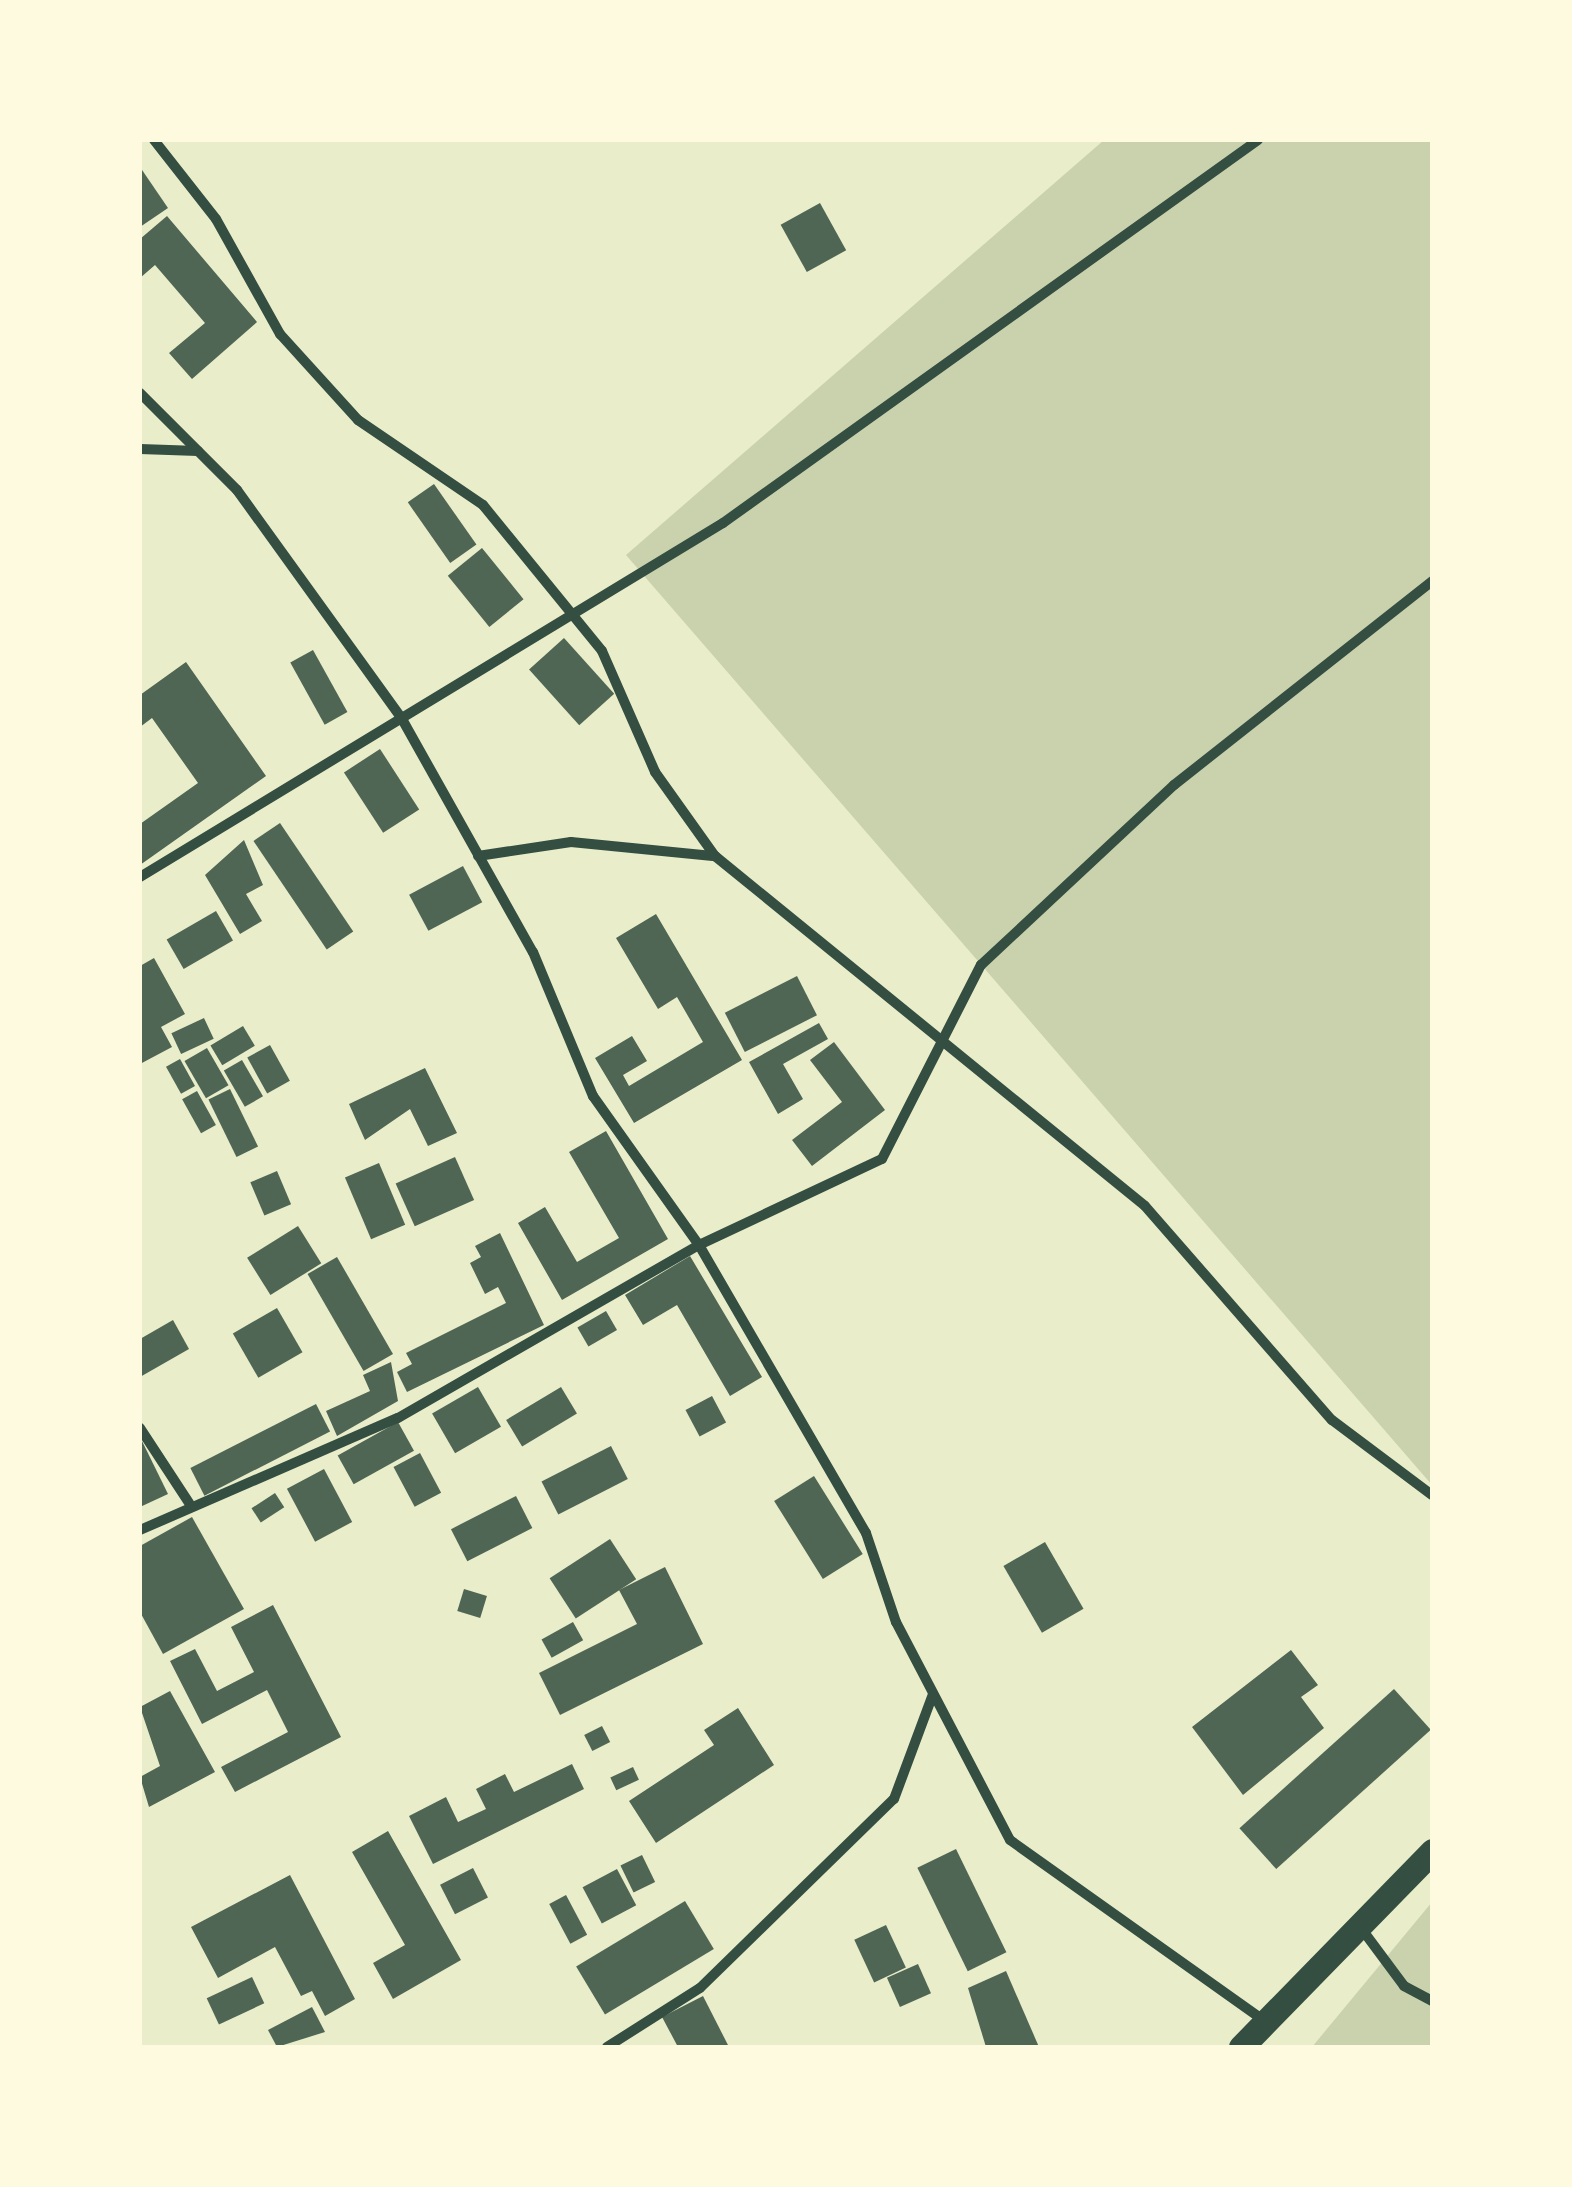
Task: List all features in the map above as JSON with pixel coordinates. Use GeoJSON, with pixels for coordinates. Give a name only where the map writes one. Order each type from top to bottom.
{"type":"FeatureCollection","features":[{"type":"Feature","properties":{"kind":"main road"},"geometry":{"type":"LineString","coordinates":[[1241,2047],[1432,1851]]}},
{"type":"Feature","properties":{"kind":"street"},"geometry":{"type":"LineString","coordinates":[[154,140],[216,219],[280,334],[358,420],[483,505],[602,650],[655,772],[715,856],[942,1048],[1145,1206],[1332,1420],[1432,1495]]}},
{"type":"Feature","properties":{"kind":"street"},"geometry":{"type":"LineString","coordinates":[[140,877],[723,524],[1258,140]]}},
{"type":"Feature","properties":{"kind":"street"},"geometry":{"type":"LineString","coordinates":[[140,393],[238,490],[402,720],[532,952],[593,1096],[700,1245],[866,1533],[932,1694],[1010,1840],[1266,2022]]}},
{"type":"Feature","properties":{"kind":"street"},"geometry":{"type":"LineString","coordinates":[[140,450],[198,451]]}},
{"type":"Feature","properties":{"kind":"street"},"geometry":{"type":"LineString","coordinates":[[140,1530],[189,1504],[213,1502],[398,1418],[700,1245],[882,1158],[942,1048],[980,965],[1174,785],[1432,581]]}},
{"type":"Feature","properties":{"kind":"street"},"geometry":{"type":"LineString","coordinates":[[478,856],[571,842],[715,856]]}},
{"type":"Feature","properties":{"kind":"street"},"geometry":{"type":"LineString","coordinates":[[140,1428],[189,1504]]}},
{"type":"Feature","properties":{"kind":"street"},"geometry":{"type":"LineString","coordinates":[[607,2047],[700,1988],[894,1799],[932,1694]]}},
{"type":"Feature","properties":{"kind":"street"},"geometry":{"type":"LineString","coordinates":[[1361,1928],[1404,1986],[1432,2001]]}},
{"type":"Feature","properties":{"kind":"green space"},"geometry":{"type":"Polygon","coordinates":[[[1104,140],[1432,140],[1432,1485],[626,555],[1104,140]]]}},
{"type":"Feature","properties":{"kind":"green space"},"geometry":{"type":"Polygon","coordinates":[[[1432,1902],[1432,2047],[1312,2047],[1432,1902]]]}},
{"type":"Feature","properties":{"kind":"building"},"geometry":{"type":"Polygon","coordinates":[[[140,167],[168,208],[140,227],[140,167]]]}},
{"type":"Feature","properties":{"kind":"building"},"geometry":{"type":"Polygon","coordinates":[[[820,203],[846,250],[807,272],[781,225],[820,203]]]}},
{"type":"Feature","properties":{"kind":"building"},"geometry":{"type":"Polygon","coordinates":[[[167,216],[257,322],[192,379],[169,353],[205,323],[155,265],[140,278],[140,239],[167,216]]]}},
{"type":"Feature","properties":{"kind":"building"},"geometry":{"type":"Polygon","coordinates":[[[434,484],[476,545],[450,563],[408,502],[434,484]]]}},
{"type":"Feature","properties":{"kind":"building"},"geometry":{"type":"Polygon","coordinates":[[[482,548],[524,599],[489,627],[448,576],[482,548]]]}},
{"type":"Feature","properties":{"kind":"building"},"geometry":{"type":"Polygon","coordinates":[[[564,638],[614,694],[579,725],[529,669],[564,638]]]}},
{"type":"Feature","properties":{"kind":"building"},"geometry":{"type":"Polygon","coordinates":[[[313,650],[347,712],[325,725],[290,663],[313,650]]]}},
{"type":"Feature","properties":{"kind":"building"},"geometry":{"type":"Polygon","coordinates":[[[186,662],[266,776],[140,865],[140,824],[198,783],[152,718],[140,727],[140,695],[186,662]]]}},
{"type":"Feature","properties":{"kind":"building"},"geometry":{"type":"Polygon","coordinates":[[[380,749],[419,809],[383,833],[344,772],[380,749]]]}},
{"type":"Feature","properties":{"kind":"building"},"geometry":{"type":"Polygon","coordinates":[[[280,823],[353,932],[327,949],[253,841],[280,823]]]}},
{"type":"Feature","properties":{"kind":"building"},"geometry":{"type":"Polygon","coordinates":[[[244,840],[263,885],[246,894],[262,921],[240,934],[205,875],[244,840]]]}},
{"type":"Feature","properties":{"kind":"building"},"geometry":{"type":"Polygon","coordinates":[[[463,866],[482,902],[428,931],[409,895],[463,866]]]}},
{"type":"Feature","properties":{"kind":"building"},"geometry":{"type":"Polygon","coordinates":[[[216,911],[233,940],[184,969],[167,940],[216,911]]]}},
{"type":"Feature","properties":{"kind":"building"},"geometry":{"type":"Polygon","coordinates":[[[656,914],[742,1060],[634,1123],[595,1058],[632,1036],[647,1061],[623,1075],[629,1086],[703,1042],[677,997],[658,1009],[616,938],[656,914]]]}},
{"type":"Feature","properties":{"kind":"building"},"geometry":{"type":"Polygon","coordinates":[[[154,958],[185,1014],[161,1027],[172,1047],[140,1064],[140,966],[154,958]]]}},
{"type":"Feature","properties":{"kind":"building"},"geometry":{"type":"Polygon","coordinates":[[[797,976],[817,1015],[745,1052],[725,1013],[797,976]]]}},
{"type":"Feature","properties":{"kind":"building"},"geometry":{"type":"Polygon","coordinates":[[[204,1018],[214,1039],[181,1054],[171,1033],[204,1018]]]}},
{"type":"Feature","properties":{"kind":"building"},"geometry":{"type":"Polygon","coordinates":[[[819,1023],[828,1039],[783,1064],[803,1099],[778,1114],[749,1062],[819,1023]]]}},
{"type":"Feature","properties":{"kind":"building"},"geometry":{"type":"Polygon","coordinates":[[[243,1026],[255,1046],[222,1065],[210,1046],[243,1026]]]}},
{"type":"Feature","properties":{"kind":"building"},"geometry":{"type":"Polygon","coordinates":[[[834,1042],[885,1110],[812,1166],[792,1140],[842,1102],[810,1060],[834,1042]]]}},
{"type":"Feature","properties":{"kind":"building"},"geometry":{"type":"Polygon","coordinates":[[[270,1045],[290,1081],[267,1093],[247,1058],[270,1045]]]}},
{"type":"Feature","properties":{"kind":"building"},"geometry":{"type":"Polygon","coordinates":[[[207,1048],[228,1085],[206,1098],[184,1061],[207,1048]]]}},
{"type":"Feature","properties":{"kind":"building"},"geometry":{"type":"Polygon","coordinates":[[[180,1059],[195,1086],[181,1094],[166,1067],[180,1059]]]}},
{"type":"Feature","properties":{"kind":"building"},"geometry":{"type":"Polygon","coordinates":[[[242,1060],[263,1096],[245,1107],[224,1070],[242,1060]]]}},
{"type":"Feature","properties":{"kind":"building"},"geometry":{"type":"Polygon","coordinates":[[[425,1068],[457,1133],[428,1146],[410,1109],[365,1140],[349,1104],[425,1068]]]}},
{"type":"Feature","properties":{"kind":"building"},"geometry":{"type":"Polygon","coordinates":[[[230,1089],[258,1147],[236,1157],[208,1100],[230,1089]]]}},
{"type":"Feature","properties":{"kind":"building"},"geometry":{"type":"Polygon","coordinates":[[[197,1091],[216,1125],[201,1133],[182,1099],[197,1091]]]}},
{"type":"Feature","properties":{"kind":"building"},"geometry":{"type":"Polygon","coordinates":[[[606,1131],[668,1239],[562,1300],[518,1223],[545,1207],[577,1262],[619,1238],[569,1152],[606,1131]]]}},
{"type":"Feature","properties":{"kind":"building"},"geometry":{"type":"Polygon","coordinates":[[[455,1157],[474,1200],[415,1226],[396,1183],[455,1157]]]}},
{"type":"Feature","properties":{"kind":"building"},"geometry":{"type":"Polygon","coordinates":[[[379,1163],[405,1225],[371,1239],[345,1177],[379,1163]]]}},
{"type":"Feature","properties":{"kind":"building"},"geometry":{"type":"Polygon","coordinates":[[[277,1171],[291,1204],[264,1215],[250,1182],[277,1171]]]}},
{"type":"Feature","properties":{"kind":"building"},"geometry":{"type":"Polygon","coordinates":[[[298,1226],[321,1263],[270,1295],[247,1258],[298,1226]]]}},
{"type":"Feature","properties":{"kind":"building"},"geometry":{"type":"Polygon","coordinates":[[[500,1233],[544,1325],[407,1392],[397,1372],[412,1364],[406,1353],[506,1303],[498,1287],[485,1294],[470,1263],[481,1257],[475,1246],[500,1233]]]}},
{"type":"Feature","properties":{"kind":"building"},"geometry":{"type":"Polygon","coordinates":[[[690,1256],[762,1377],[730,1396],[677,1305],[643,1325],[625,1295],[690,1256]]]}},
{"type":"Feature","properties":{"kind":"building"},"geometry":{"type":"Polygon","coordinates":[[[337,1257],[393,1354],[364,1371],[308,1274],[337,1257]]]}},
{"type":"Feature","properties":{"kind":"building"},"geometry":{"type":"Polygon","coordinates":[[[277,1308],[302,1352],[258,1378],[233,1334],[277,1308]]]}},
{"type":"Feature","properties":{"kind":"building"},"geometry":{"type":"Polygon","coordinates":[[[606,1311],[617,1330],[588,1347],[577,1328],[606,1311]]]}},
{"type":"Feature","properties":{"kind":"building"},"geometry":{"type":"Polygon","coordinates":[[[173,1320],[189,1349],[140,1377],[140,1339],[173,1320]]]}},
{"type":"Feature","properties":{"kind":"building"},"geometry":{"type":"Polygon","coordinates":[[[391,1362],[398,1401],[337,1436],[326,1411],[370,1391],[363,1375],[391,1362]]]}},
{"type":"Feature","properties":{"kind":"building"},"geometry":{"type":"Polygon","coordinates":[[[478,1387],[501,1427],[455,1453],[432,1414],[478,1387]]]}},
{"type":"Feature","properties":{"kind":"building"},"geometry":{"type":"Polygon","coordinates":[[[561,1387],[577,1414],[522,1447],[506,1420],[561,1387]]]}},
{"type":"Feature","properties":{"kind":"building"},"geometry":{"type":"Polygon","coordinates":[[[712,1396],[726,1422],[700,1437],[686,1410],[712,1396]]]}},
{"type":"Feature","properties":{"kind":"building"},"geometry":{"type":"Polygon","coordinates":[[[316,1404],[330,1432],[204,1496],[190,1468],[316,1404]]]}},
{"type":"Feature","properties":{"kind":"building"},"geometry":{"type":"Polygon","coordinates":[[[398,1422],[414,1451],[354,1484],[338,1455],[398,1422]]]}},
{"type":"Feature","properties":{"kind":"building"},"geometry":{"type":"Polygon","coordinates":[[[140,1437],[168,1494],[140,1507],[140,1437]]]}},
{"type":"Feature","properties":{"kind":"building"},"geometry":{"type":"Polygon","coordinates":[[[611,1446],[628,1479],[558,1514],[542,1481],[611,1446]]]}},
{"type":"Feature","properties":{"kind":"building"},"geometry":{"type":"Polygon","coordinates":[[[420,1453],[441,1493],[415,1507],[394,1467],[420,1453]]]}},
{"type":"Feature","properties":{"kind":"building"},"geometry":{"type":"Polygon","coordinates":[[[324,1469],[352,1522],[315,1542],[287,1489],[324,1469]]]}},
{"type":"Feature","properties":{"kind":"building"},"geometry":{"type":"Polygon","coordinates":[[[814,1476],[863,1554],[823,1579],[774,1501],[814,1476]]]}},
{"type":"Feature","properties":{"kind":"building"},"geometry":{"type":"Polygon","coordinates":[[[275,1493],[284,1507],[261,1523],[252,1508],[275,1493]]]}},
{"type":"Feature","properties":{"kind":"building"},"geometry":{"type":"Polygon","coordinates":[[[516,1496],[532,1528],[467,1561],[451,1529],[516,1496]]]}},
{"type":"Feature","properties":{"kind":"building"},"geometry":{"type":"Polygon","coordinates":[[[192,1517],[244,1609],[163,1654],[140,1612],[140,1546],[192,1517]]]}},
{"type":"Feature","properties":{"kind":"building"},"geometry":{"type":"Polygon","coordinates":[[[610,1539],[636,1579],[576,1618],[550,1578],[610,1539]]]}},
{"type":"Feature","properties":{"kind":"building"},"geometry":{"type":"Polygon","coordinates":[[[1045,1542],[1084,1609],[1042,1633],[1003,1566],[1045,1542]]]}},
{"type":"Feature","properties":{"kind":"building"},"geometry":{"type":"Polygon","coordinates":[[[665,1567],[703,1644],[560,1715],[539,1673],[637,1624],[619,1590],[665,1567]]]}},
{"type":"Feature","properties":{"kind":"building"},"geometry":{"type":"Polygon","coordinates":[[[464,1589],[487,1596],[480,1618],[457,1611],[464,1589]]]}},
{"type":"Feature","properties":{"kind":"building"},"geometry":{"type":"Polygon","coordinates":[[[273,1605],[341,1737],[235,1792],[221,1767],[288,1732],[267,1690],[202,1724],[170,1661],[195,1649],[217,1691],[254,1672],[231,1627],[273,1605]]]}},
{"type":"Feature","properties":{"kind":"building"},"geometry":{"type":"Polygon","coordinates":[[[573,1622],[583,1640],[552,1658],[542,1639],[573,1622]]]}},
{"type":"Feature","properties":{"kind":"building"},"geometry":{"type":"Polygon","coordinates":[[[1291,1650],[1318,1685],[1301,1697],[1324,1728],[1243,1795],[1192,1727],[1291,1650]]]}},
{"type":"Feature","properties":{"kind":"building"},"geometry":{"type":"Polygon","coordinates":[[[1394,1689],[1431,1730],[1276,1869],[1239,1828],[1394,1689]]]}},
{"type":"Feature","properties":{"kind":"building"},"geometry":{"type":"Polygon","coordinates":[[[170,1691],[215,1772],[149,1807],[140,1777],[160,1766],[140,1707],[170,1691]]]}},
{"type":"Feature","properties":{"kind":"building"},"geometry":{"type":"Polygon","coordinates":[[[738,1708],[774,1765],[656,1843],[629,1801],[714,1745],[704,1730],[738,1708]]]}},
{"type":"Feature","properties":{"kind":"building"},"geometry":{"type":"Polygon","coordinates":[[[602,1726],[610,1742],[592,1751],[584,1735],[602,1726]]]}},
{"type":"Feature","properties":{"kind":"building"},"geometry":{"type":"Polygon","coordinates":[[[572,1764],[584,1789],[433,1864],[409,1816],[446,1797],[458,1822],[486,1809],[476,1789],[505,1774],[514,1792],[572,1764]]]}},
{"type":"Feature","properties":{"kind":"building"},"geometry":{"type":"Polygon","coordinates":[[[633,1767],[639,1780],[616,1790],[610,1778],[633,1767]]]}},
{"type":"Feature","properties":{"kind":"building"},"geometry":{"type":"Polygon","coordinates":[[[388,1831],[461,1960],[393,1999],[373,1963],[405,1945],[352,1852],[388,1831]]]}},
{"type":"Feature","properties":{"kind":"building"},"geometry":{"type":"Polygon","coordinates":[[[956,1849],[1006,1952],[968,1971],[917,1868],[956,1849]]]}},
{"type":"Feature","properties":{"kind":"building"},"geometry":{"type":"Polygon","coordinates":[[[642,1855],[655,1882],[634,1892],[620,1866],[642,1855]]]}},
{"type":"Feature","properties":{"kind":"building"},"geometry":{"type":"Polygon","coordinates":[[[473,1868],[488,1897],[455,1914],[440,1885],[473,1868]]]}},
{"type":"Feature","properties":{"kind":"building"},"geometry":{"type":"Polygon","coordinates":[[[617,1869],[636,1905],[602,1924],[583,1887],[617,1869]]]}},
{"type":"Feature","properties":{"kind":"building"},"geometry":{"type":"Polygon","coordinates":[[[290,1875],[355,1999],[325,2016],[312,1991],[301,1996],[275,1947],[218,1978],[191,1927],[290,1875]]]}},
{"type":"Feature","properties":{"kind":"building"},"geometry":{"type":"Polygon","coordinates":[[[566,1895],[587,1935],[570,1944],[549,1904],[566,1895]]]}},
{"type":"Feature","properties":{"kind":"building"},"geometry":{"type":"Polygon","coordinates":[[[685,1901],[714,1949],[605,2014],[576,1966],[685,1901]]]}},
{"type":"Feature","properties":{"kind":"building"},"geometry":{"type":"Polygon","coordinates":[[[886,1925],[906,1968],[874,1982],[854,1940],[886,1925]]]}},
{"type":"Feature","properties":{"kind":"building"},"geometry":{"type":"Polygon","coordinates":[[[918,1964],[931,1993],[900,2007],[887,1978],[918,1964]]]}},
{"type":"Feature","properties":{"kind":"building"},"geometry":{"type":"Polygon","coordinates":[[[1006,1971],[1039,2047],[986,2047],[968,1988],[1006,1971]]]}},
{"type":"Feature","properties":{"kind":"building"},"geometry":{"type":"Polygon","coordinates":[[[252,1977],[264,2003],[219,2024],[207,1998],[252,1977]]]}},
{"type":"Feature","properties":{"kind":"building"},"geometry":{"type":"Polygon","coordinates":[[[703,1996],[729,2047],[678,2047],[662,2017],[703,1996]]]}},
{"type":"Feature","properties":{"kind":"building"},"geometry":{"type":"Polygon","coordinates":[[[312,2007],[325,2032],[277,2047],[268,2030],[312,2007]]]}}]}
